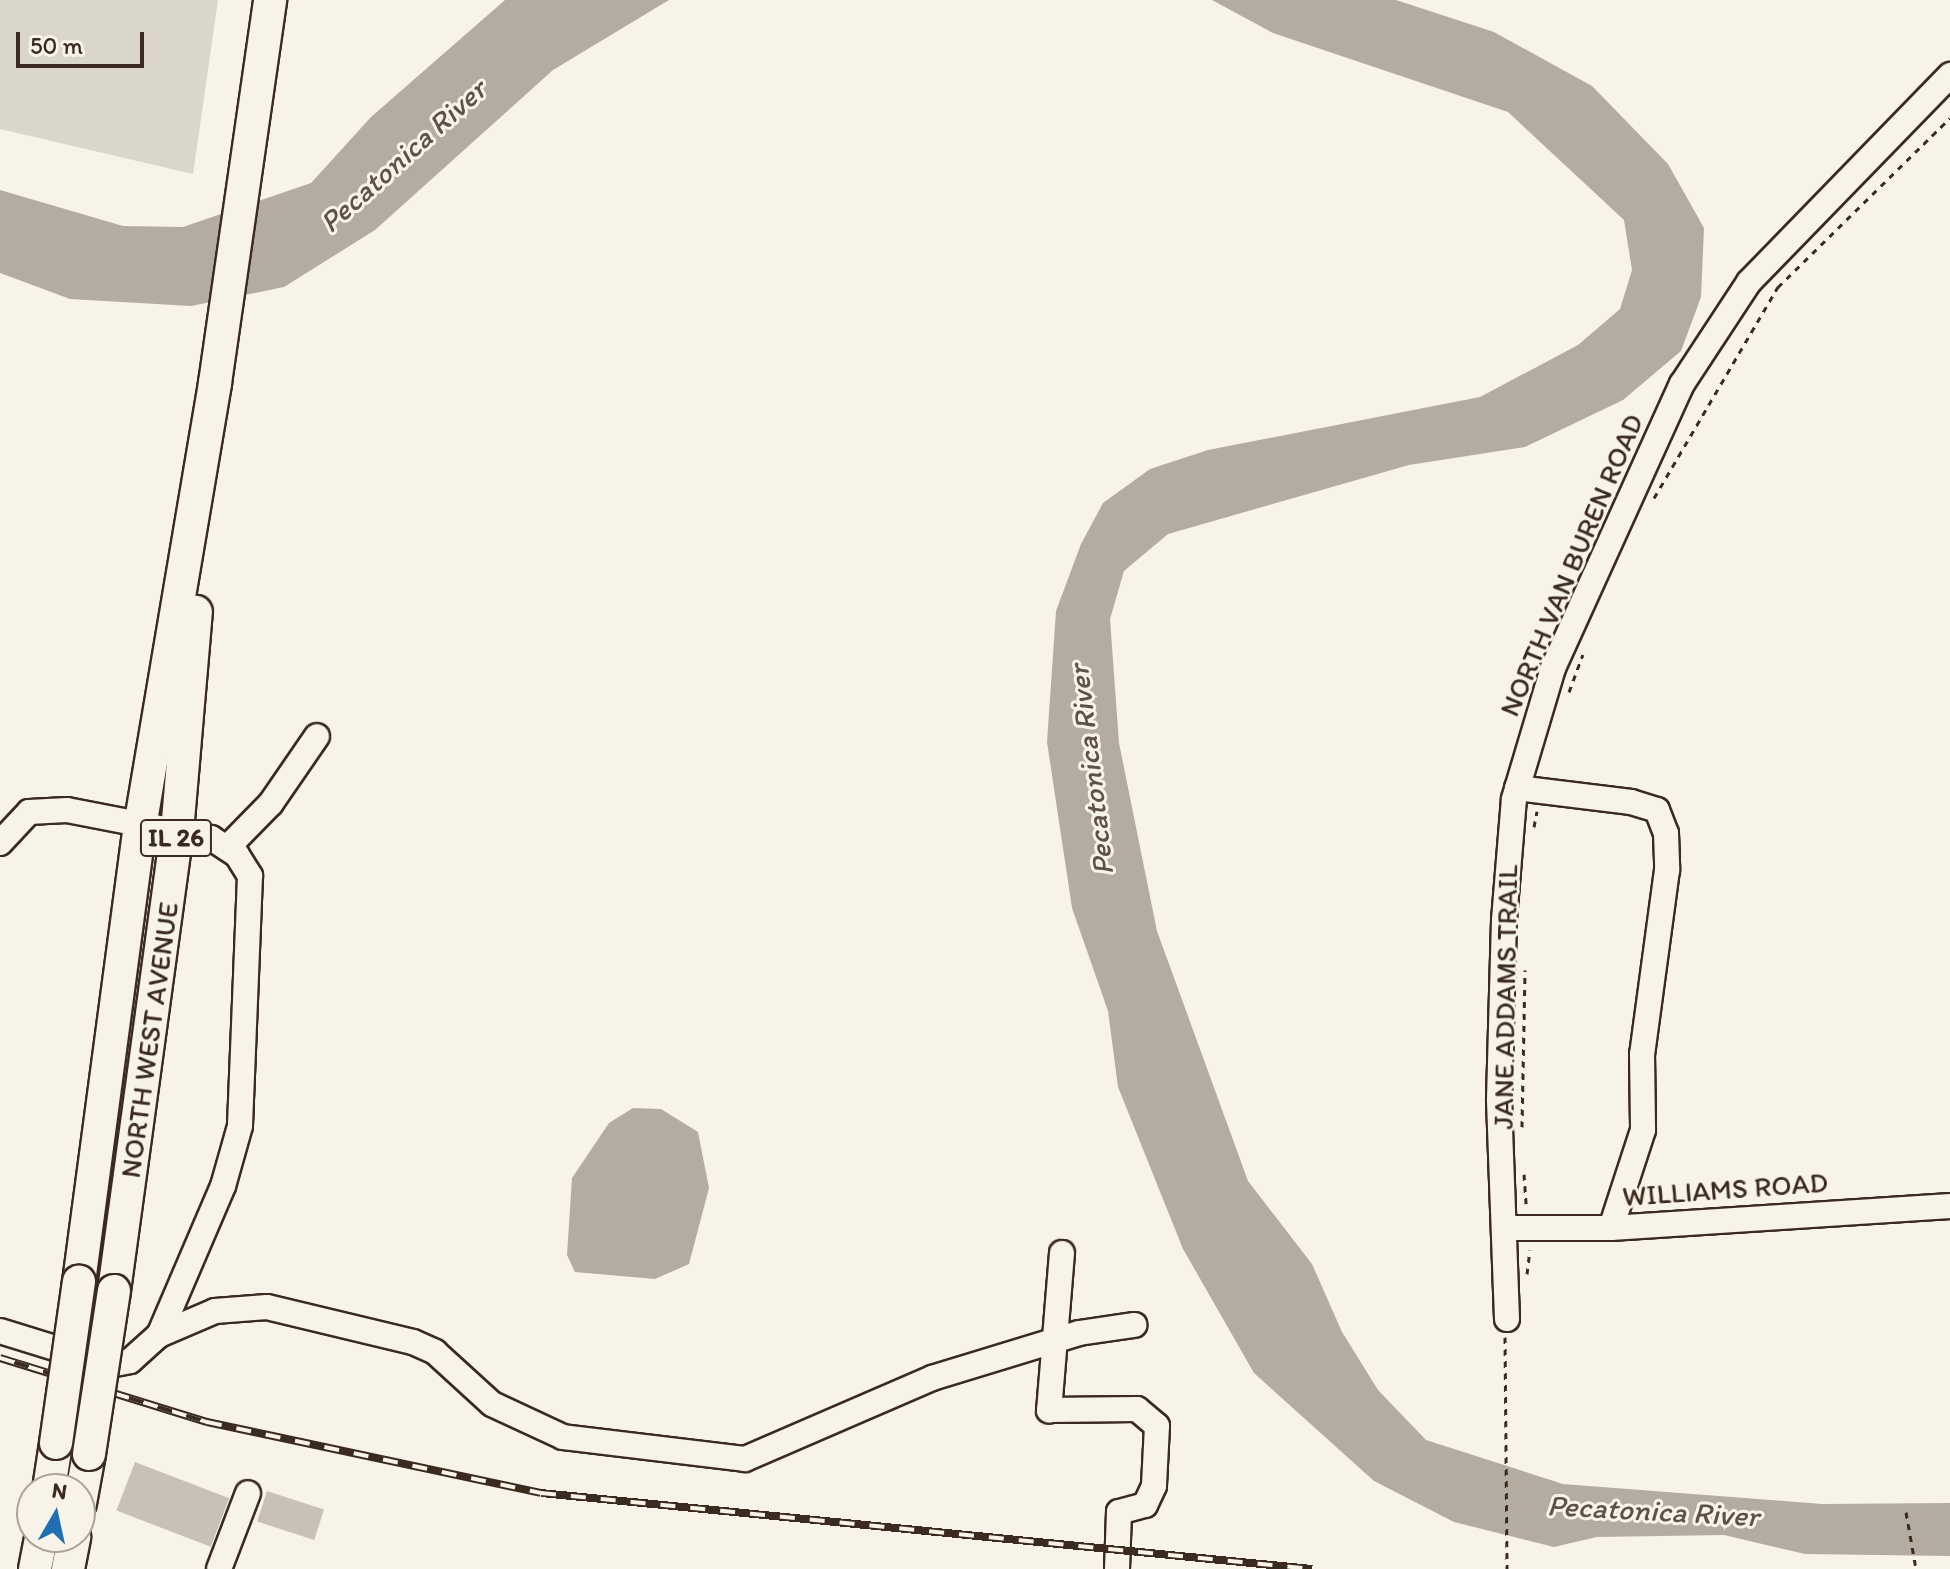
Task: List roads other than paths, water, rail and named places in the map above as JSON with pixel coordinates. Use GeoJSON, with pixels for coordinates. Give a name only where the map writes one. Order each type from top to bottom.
{"type":"FeatureCollection","features":[{"type":"Feature","properties":{"kind":"main road","name":"NORTH WEST AVENUE"},"geometry":{"type":"LineString","coordinates":[[51,1473],[140,827],[215,383],[270,0]]}},
{"type":"Feature","properties":{"kind":"main road","name":"NORTH WEST AVENUE"},"geometry":{"type":"LineString","coordinates":[[86,1473],[114,1291],[177,832],[215,383]]}},
{"type":"Feature","properties":{"kind":"street","name":"NORTH VAN BUREN ROAD"},"geometry":{"type":"LineString","coordinates":[[1507,1319],[1504,920],[1553,668],[1682,384],[1749,282],[1950,75]]}},
{"type":"Feature","properties":{"kind":"street"},"geometry":{"type":"LineString","coordinates":[[227,848],[271,803],[317,736]]}},
{"type":"Feature","properties":{"kind":"street"},"geometry":{"type":"LineString","coordinates":[[1529,789],[1657,810],[1666,833],[1667,870],[1642,1054],[1643,1130],[1611,1228]]}},
{"type":"Feature","properties":{"kind":"street"},"geometry":{"type":"LineString","coordinates":[[0,843],[17,819],[41,809],[177,832],[227,848],[247,868],[252,898],[240,1126],[223,1186],[159,1335]]}},
{"type":"Feature","properties":{"kind":"street","name":"WILLIAMS ROAD"},"geometry":{"type":"LineString","coordinates":[[1504,1228],[1611,1228],[1950,1206]]}},
{"type":"Feature","properties":{"kind":"street"},"geometry":{"type":"LineString","coordinates":[[1062,1253],[1049,1410],[1137,1409],[1148,1412],[1157,1426],[1150,1499],[1119,1512],[1116,1560]]}},
{"type":"Feature","properties":{"kind":"street"},"geometry":{"type":"LineString","coordinates":[[0,1331],[110,1365],[130,1361],[159,1335],[215,1311],[267,1307],[413,1342],[435,1352],[492,1404],[563,1437],[745,1459],[932,1378],[1054,1342],[1134,1325]]}},
{"type":"Feature","properties":{"kind":"street"},"geometry":{"type":"LineString","coordinates":[[219,1569],[248,1493]]}},
{"type":"Feature","properties":{"kind":"water","name":"Pecatonica River"},"geometry":{"type":"Polygon","coordinates":[[[505,0],[669,0],[553,70],[375,230],[284,287],[191,306],[70,299],[0,273],[0,190],[123,226],[183,227],[311,183],[371,117],[505,0]]]}},
{"type":"Feature","properties":{"kind":"water","name":"Pecatonica River"},"geometry":{"type":"Polygon","coordinates":[[[1212,0],[1396,0],[1494,32],[1592,86],[1668,164],[1704,228],[1701,297],[1681,351],[1623,400],[1525,447],[1409,465],[1168,534],[1124,571],[1110,619],[1119,743],[1157,931],[1248,1181],[1312,1264],[1342,1332],[1378,1390],[1426,1440],[1563,1484],[1822,1504],[1950,1503],[1950,1556],[1805,1554],[1724,1535],[1597,1537],[1554,1547],[1454,1522],[1374,1481],[1254,1373],[1183,1249],[1118,1087],[1108,1011],[1072,908],[1047,742],[1056,611],[1081,544],[1103,503],[1150,469],[1208,450],[1480,397],[1578,345],[1620,309],[1632,270],[1624,220],[1508,112],[1273,33],[1212,0]]]}},
{"type":"Feature","properties":{"kind":"water"},"geometry":{"type":"Polygon","coordinates":[[[633,1108],[661,1109],[698,1132],[709,1188],[689,1264],[655,1279],[575,1272],[567,1255],[572,1178],[609,1123],[633,1108]]]}},
{"type":"Feature","properties":{"kind":"railway"},"geometry":{"type":"LineString","coordinates":[[0,1358],[207,1422],[541,1493],[1312,1569]]}}]}
